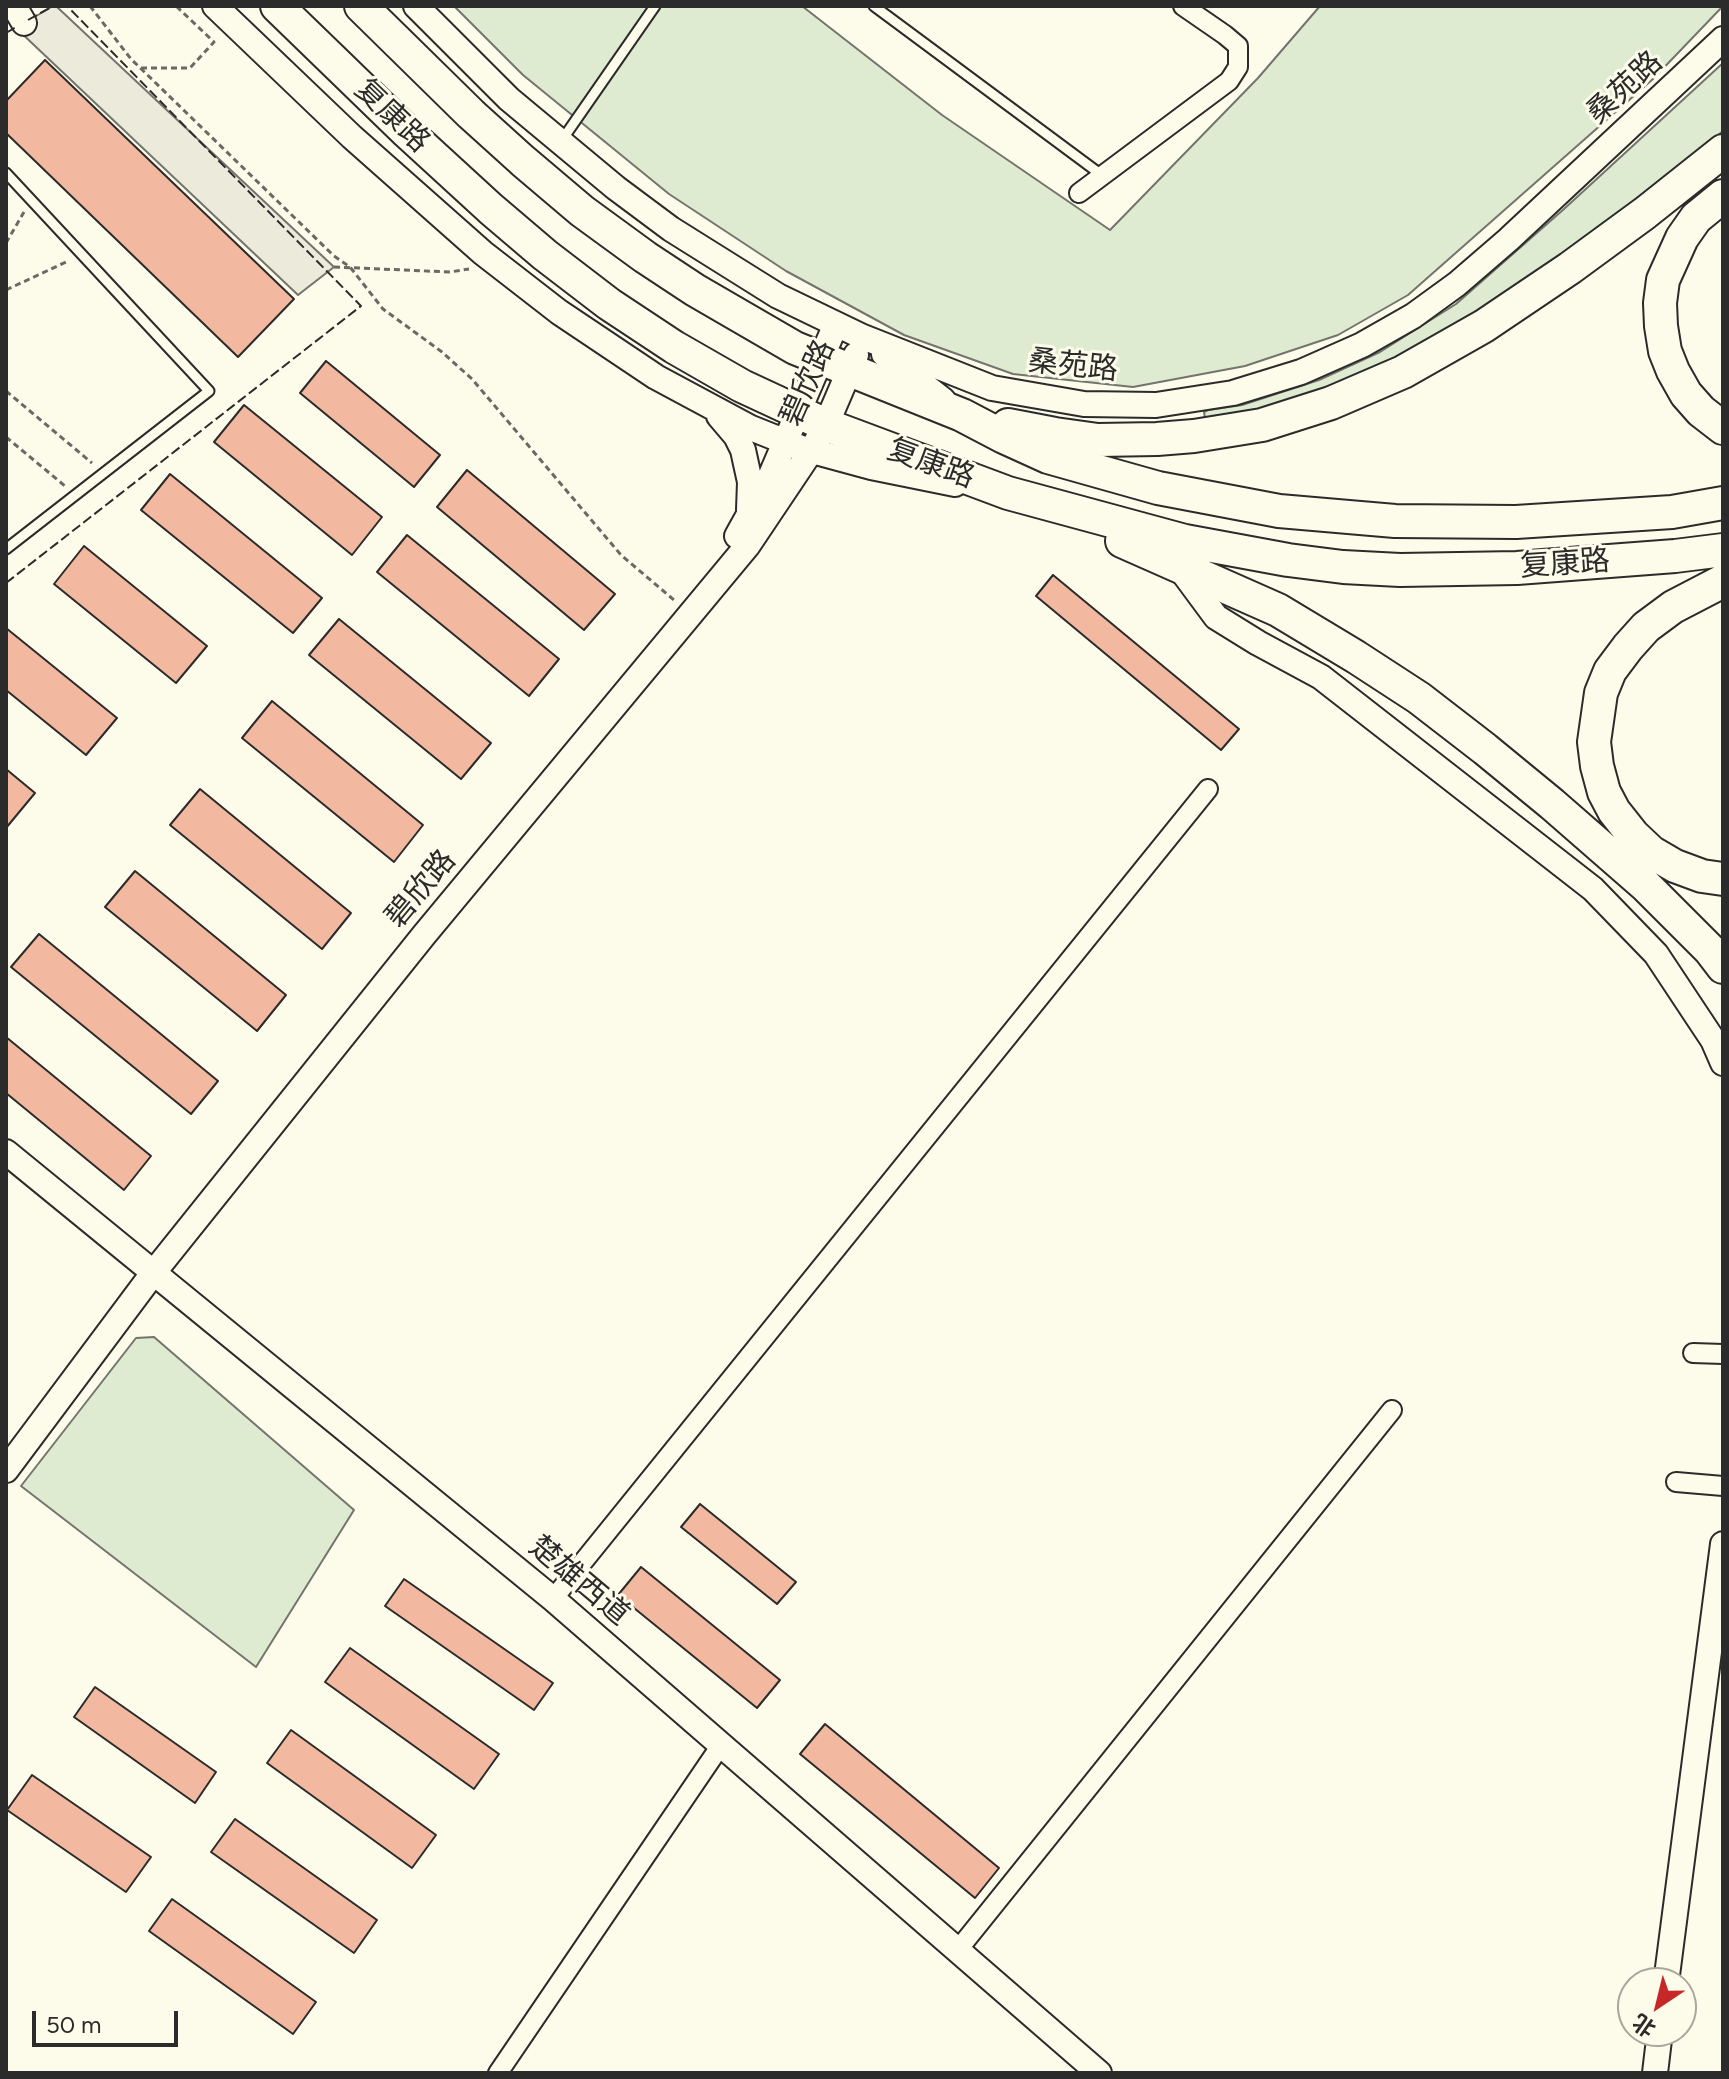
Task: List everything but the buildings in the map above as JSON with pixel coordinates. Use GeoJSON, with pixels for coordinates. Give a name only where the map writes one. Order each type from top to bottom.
{"type":"FeatureCollection","features":[{"type":"Feature","properties":{"kind":"highway","name":"复康路"},"geometry":{"type":"LineString","coordinates":[[277,6],[407,132],[545,255],[609,304],[805,427],[1008,493],[1185,541],[1343,567],[1400,570],[1517,568],[1723,550]]}},
{"type":"Feature","properties":{"kind":"highway","name":"复康路"},"geometry":{"type":"LineString","coordinates":[[361,6],[523,161],[582,211],[695,290],[822,359],[962,415],[1060,461],[1158,488],[1279,511],[1395,521],[1516,522],[1672,512],[1723,503]]}},
{"type":"Feature","properties":{"kind":"highway"},"geometry":{"type":"LineString","coordinates":[[962,415],[1055,434],[1125,440],[1228,431],[1301,414],[1403,372],[1484,326],[1570,268],[1723,151]]}},
{"type":"Feature","properties":{"kind":"highway"},"geometry":{"type":"LineString","coordinates":[[1723,196],[1696,218],[1682,238],[1663,280],[1660,303],[1665,351],[1673,371],[1686,394],[1723,428]]}},
{"type":"Feature","properties":{"kind":"highway"},"geometry":{"type":"LineString","coordinates":[[1008,493],[1278,610],[1419,698],[1507,767],[1635,876],[1710,950],[1723,967]]}},
{"type":"Feature","properties":{"kind":"highway"},"geometry":{"type":"LineString","coordinates":[[1723,581],[1694,595],[1646,627],[1628,647],[1610,671],[1601,693],[1594,742],[1604,792],[1633,835],[1651,852],[1675,866],[1702,876],[1723,879]]}},
{"type":"Feature","properties":{"kind":"street"},"geometry":{"type":"LineString","coordinates":[[215,6],[352,137],[483,253],[559,312],[656,377],[751,428],[805,427]]}},
{"type":"Feature","properties":{"kind":"street","name":"桑苑路"},"geometry":{"type":"LineString","coordinates":[[416,6],[509,99],[616,188],[671,229],[778,296],[863,337],[992,388],[1084,404],[1156,405],[1233,393],[1301,372],[1362,345],[1413,316],[1457,284],[1508,240],[1723,39]]}},
{"type":"Feature","properties":{"kind":"street"},"geometry":{"type":"LineString","coordinates":[[1079,193],[1229,81],[1238,67],[1238,46],[1183,6]]}},
{"type":"Feature","properties":{"kind":"street"},"geometry":{"type":"LineString","coordinates":[[752,279],[822,359]]}},
{"type":"Feature","properties":{"kind":"street","name":"碧欣路"},"geometry":{"type":"LineString","coordinates":[[6,1470],[148,1267],[748,545],[792,482],[822,359],[836,324]]}},
{"type":"Feature","properties":{"kind":"street"},"geometry":{"type":"LineString","coordinates":[[863,337],[962,415]]}},
{"type":"Feature","properties":{"kind":"street","name":"碧欣路"},"geometry":{"type":"LineString","coordinates":[[6,1445],[733,541],[771,475],[805,427],[822,359],[863,337]]}},
{"type":"Feature","properties":{"kind":"street"},"geometry":{"type":"LineString","coordinates":[[712,408],[736,436],[743,450],[750,482],[748,516]]}},
{"type":"Feature","properties":{"kind":"street"},"geometry":{"type":"LineString","coordinates":[[1178,565],[1216,617],[1321,677],[1593,889],[1656,954],[1713,1040],[1723,1063]]}},
{"type":"Feature","properties":{"kind":"street"},"geometry":{"type":"LineString","coordinates":[[553,1599],[1208,789]]}},
{"type":"Feature","properties":{"kind":"street","name":"楚雄西道"},"geometry":{"type":"LineString","coordinates":[[6,1152],[553,1599],[1099,2073]]}},
{"type":"Feature","properties":{"kind":"street"},"geometry":{"type":"LineString","coordinates":[[1693,1353],[1723,1354]]}},
{"type":"Feature","properties":{"kind":"street"},"geometry":{"type":"LineString","coordinates":[[957,1951],[1392,1410]]}},
{"type":"Feature","properties":{"kind":"street"},"geometry":{"type":"LineString","coordinates":[[1676,1482],[1723,1486]]}},
{"type":"Feature","properties":{"kind":"street"},"geometry":{"type":"LineString","coordinates":[[1668,1967],[1723,1544]]}},
{"type":"Feature","properties":{"kind":"street"},"geometry":{"type":"LineString","coordinates":[[498,2073],[721,1745]]}},
{"type":"Feature","properties":{"kind":"street"},"geometry":{"type":"LineString","coordinates":[[1655,2073],[1658,2047]]}},
{"type":"Feature","properties":{"kind":"lane"},"geometry":{"type":"LineString","coordinates":[[560,143],[655,6]]}},
{"type":"Feature","properties":{"kind":"lane"},"geometry":{"type":"LineString","coordinates":[[874,6],[1103,176]]}},
{"type":"Feature","properties":{"kind":"lane"},"geometry":{"type":"LineString","coordinates":[[6,173],[209,391],[6,549]]}},
{"type":"Feature","properties":{"kind":"path"},"geometry":{"type":"LineString","coordinates":[[90,6],[131,59],[323,246],[350,267],[383,309],[442,352],[472,379],[621,555],[681,605]]}},
{"type":"Feature","properties":{"kind":"path"},"geometry":{"type":"LineString","coordinates":[[141,68],[190,68],[214,42],[176,6]]}},
{"type":"Feature","properties":{"kind":"path"},"geometry":{"type":"LineString","coordinates":[[6,243],[31,200]]}},
{"type":"Feature","properties":{"kind":"path"},"geometry":{"type":"LineString","coordinates":[[6,290],[82,254]]}},
{"type":"Feature","properties":{"kind":"path"},"geometry":{"type":"LineString","coordinates":[[334,267],[467,271]]}},
{"type":"Feature","properties":{"kind":"path"},"geometry":{"type":"LineString","coordinates":[[6,391],[104,473]]}},
{"type":"Feature","properties":{"kind":"path"},"geometry":{"type":"LineString","coordinates":[[6,437],[76,495]]}},
{"type":"Feature","properties":{"kind":"green space"},"geometry":{"type":"Polygon","coordinates":[[[454,6],[802,6],[942,115],[1110,230],[1258,78],[1320,6],[1723,6],[1653,79],[1408,295],[1338,335],[1245,366],[1133,387],[1013,374],[904,335],[786,271],[669,194],[523,75],[454,6]]]}},
{"type":"Feature","properties":{"kind":"green space"},"geometry":{"type":"Polygon","coordinates":[[[1723,63],[1723,131],[1544,270],[1451,331],[1396,361],[1266,411],[1205,418],[1204,412],[1208,410],[1242,405],[1319,380],[1380,352],[1456,304],[1723,63]]]}},
{"type":"Feature","properties":{"kind":"green space"},"geometry":{"type":"Polygon","coordinates":[[[154,1337],[354,1510],[256,1667],[21,1486],[136,1338],[154,1337]]]}},
{"type":"Feature","properties":{"kind":"shaded area"},"geometry":{"type":"Polygon","coordinates":[[[53,6],[334,267],[298,295],[16,28],[53,6]]]}},
{"type":"Feature","properties":{"kind":"fence"},"geometry":{"type":"LineString","coordinates":[[28,20],[53,6]]}},
{"type":"Feature","properties":{"kind":"fence"},"geometry":{"type":"LineString","coordinates":[[6,583],[361,306],[67,6]]}},
{"type":"Feature","properties":{"kind":"fence"},"geometry":{"type":"LineString","coordinates":[[6,33],[18,26]]}}]}
